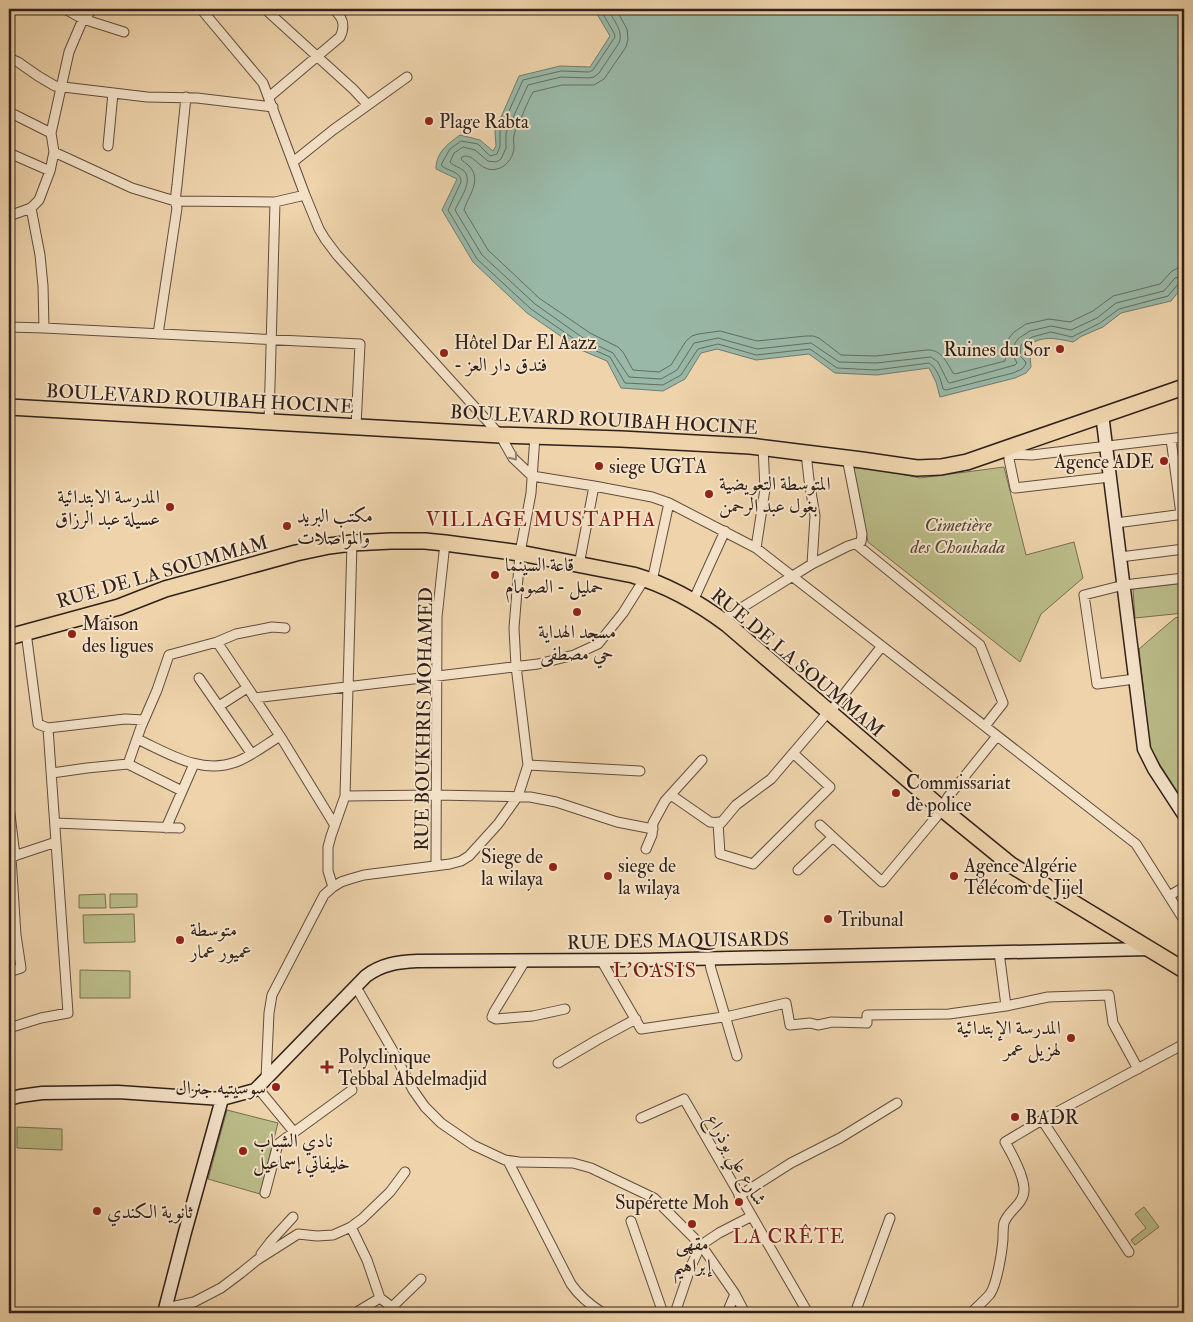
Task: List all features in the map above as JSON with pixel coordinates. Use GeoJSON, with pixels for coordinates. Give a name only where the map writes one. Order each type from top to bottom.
{"type":"FeatureCollection","features":[{"type":"Feature","properties":{"kind":"main road","name":"BOULEVARD ROUIBAH HOCINE"},"geometry":{"type":"LineString","coordinates":[[9,407],[500,435],[621,439],[763,447],[917,468],[941,467],[1004,452],[1102,414],[1184,387]]}},
{"type":"Feature","properties":{"kind":"main road"},"geometry":{"type":"LineString","coordinates":[[1102,414],[1144,749],[1154,769],[1184,815]]}},
{"type":"Feature","properties":{"kind":"main road","name":"RUE DE LA SOUMMAM"},"geometry":{"type":"LineString","coordinates":[[9,636],[118,607],[166,589],[296,553],[352,543],[390,541],[445,543],[520,553],[633,575],[693,601],[722,620],[941,808],[1011,865],[1184,970]]}},
{"type":"Feature","properties":{"kind":"main road","name":"RUE DES MAQUISARDS"},"geometry":{"type":"LineString","coordinates":[[262,1083],[366,976],[380,967],[396,963],[417,961],[601,960],[1149,949]]}},
{"type":"Feature","properties":{"kind":"main road"},"geometry":{"type":"LineString","coordinates":[[9,1099],[42,1093],[118,1092],[222,1099],[255,1090],[262,1083]]}},
{"type":"Feature","properties":{"kind":"main road"},"geometry":{"type":"LineString","coordinates":[[165,1311],[222,1099]]}},
{"type":"Feature","properties":{"kind":"street"},"geometry":{"type":"LineString","coordinates":[[65,9],[83,19],[124,32]]}},
{"type":"Feature","properties":{"kind":"street"},"geometry":{"type":"LineString","coordinates":[[9,216],[31,208],[39,200],[50,171],[54,152],[51,133],[69,52],[83,19],[93,9]]}},
{"type":"Feature","properties":{"kind":"street"},"geometry":{"type":"LineString","coordinates":[[201,9],[263,84],[319,229],[331,247],[500,435],[513,458],[532,476],[652,497],[669,502],[756,548],[1136,844],[1184,920]]}},
{"type":"Feature","properties":{"kind":"street"},"geometry":{"type":"LineString","coordinates":[[266,9],[368,105]]}},
{"type":"Feature","properties":{"kind":"street"},"geometry":{"type":"LineString","coordinates":[[269,97],[337,40],[343,30],[343,20],[332,9]]}},
{"type":"Feature","properties":{"kind":"street"},"geometry":{"type":"LineString","coordinates":[[9,58],[55,86],[147,97],[186,97],[273,107]]}},
{"type":"Feature","properties":{"kind":"street"},"geometry":{"type":"LineString","coordinates":[[293,162],[333,130],[407,77]]}},
{"type":"Feature","properties":{"kind":"street"},"geometry":{"type":"LineString","coordinates":[[108,146],[113,93]]}},
{"type":"Feature","properties":{"kind":"street"},"geometry":{"type":"LineString","coordinates":[[158,334],[177,208],[175,201],[186,97]]}},
{"type":"Feature","properties":{"kind":"street"},"geometry":{"type":"LineString","coordinates":[[9,112],[51,133]]}},
{"type":"Feature","properties":{"kind":"street"},"geometry":{"type":"LineString","coordinates":[[54,152],[132,188],[175,201],[275,202],[305,195]]}},
{"type":"Feature","properties":{"kind":"street"},"geometry":{"type":"LineString","coordinates":[[9,153],[50,171]]}},
{"type":"Feature","properties":{"kind":"street"},"geometry":{"type":"LineString","coordinates":[[269,421],[275,202]]}},
{"type":"Feature","properties":{"kind":"street"},"geometry":{"type":"LineString","coordinates":[[31,208],[40,255],[44,328]]}},
{"type":"Feature","properties":{"kind":"street"},"geometry":{"type":"LineString","coordinates":[[9,327],[360,344],[356,426]]}},
{"type":"Feature","properties":{"kind":"street"},"geometry":{"type":"LineString","coordinates":[[294,1132],[262,1083],[268,1013],[272,995],[324,895],[333,887],[350,878],[456,863],[469,856],[498,824],[518,796],[528,765],[516,666],[514,628],[520,553],[530,502],[535,436]]}},
{"type":"Feature","properties":{"kind":"street"},"geometry":{"type":"LineString","coordinates":[[1004,452],[1032,455],[1184,437]]}},
{"type":"Feature","properties":{"kind":"street"},"geometry":{"type":"LineString","coordinates":[[1116,523],[1183,514],[1172,438]]}},
{"type":"Feature","properties":{"kind":"street"},"geometry":{"type":"LineString","coordinates":[[756,548],[765,489],[763,447]]}},
{"type":"Feature","properties":{"kind":"street"},"geometry":{"type":"LineString","coordinates":[[1004,452],[1009,459],[1015,488],[1110,477]]}},
{"type":"Feature","properties":{"kind":"street"},"geometry":{"type":"LineString","coordinates":[[806,453],[815,516],[812,564]]}},
{"type":"Feature","properties":{"kind":"street"},"geometry":{"type":"LineString","coordinates":[[722,620],[812,564],[861,541],[862,534],[847,458]]}},
{"type":"Feature","properties":{"kind":"street"},"geometry":{"type":"LineString","coordinates":[[579,565],[594,486]]}},
{"type":"Feature","properties":{"kind":"street"},"geometry":{"type":"LineString","coordinates":[[254,698],[538,664],[568,657],[598,644],[648,580],[669,502]]}},
{"type":"Feature","properties":{"kind":"street"},"geometry":{"type":"LineString","coordinates":[[693,601],[725,531]]}},
{"type":"Feature","properties":{"kind":"street"},"geometry":{"type":"LineString","coordinates":[[333,887],[328,871],[328,847],[334,824],[345,796],[352,543]]}},
{"type":"Feature","properties":{"kind":"street","name":"RUE BOUKHRIS MOHAMED"},"geometry":{"type":"LineString","coordinates":[[436,866],[437,617],[445,543]]}},
{"type":"Feature","properties":{"kind":"street"},"geometry":{"type":"LineString","coordinates":[[856,544],[980,645],[1003,703],[986,726]]}},
{"type":"Feature","properties":{"kind":"street"},"geometry":{"type":"LineString","coordinates":[[1120,557],[1184,549]]}},
{"type":"Feature","properties":{"kind":"street"},"geometry":{"type":"LineString","coordinates":[[1135,679],[1098,684],[1084,595],[1124,586],[1184,578]]}},
{"type":"Feature","properties":{"kind":"street"},"geometry":{"type":"LineString","coordinates":[[128,764],[169,655],[217,642],[236,634],[272,627],[285,628]]}},
{"type":"Feature","properties":{"kind":"street"},"geometry":{"type":"LineString","coordinates":[[26,632],[38,724],[48,728],[125,719],[144,720]]}},
{"type":"Feature","properties":{"kind":"street"},"geometry":{"type":"LineString","coordinates":[[217,642],[280,736],[334,824]]}},
{"type":"Feature","properties":{"kind":"street"},"geometry":{"type":"LineString","coordinates":[[671,795],[710,822],[721,822],[736,805],[770,779],[829,712],[882,646]]}},
{"type":"Feature","properties":{"kind":"street"},"geometry":{"type":"LineString","coordinates":[[199,678],[251,753]]}},
{"type":"Feature","properties":{"kind":"street"},"geometry":{"type":"LineString","coordinates":[[219,706],[247,688]]}},
{"type":"Feature","properties":{"kind":"street"},"geometry":{"type":"LineString","coordinates":[[9,1028],[41,1018],[68,1013],[48,728]]}},
{"type":"Feature","properties":{"kind":"street"},"geometry":{"type":"LineString","coordinates":[[137,739],[194,764],[219,766],[238,761],[280,736]]}},
{"type":"Feature","properties":{"kind":"street"},"geometry":{"type":"LineString","coordinates":[[820,825],[882,882],[937,816],[948,797],[997,736]]}},
{"type":"Feature","properties":{"kind":"street"},"geometry":{"type":"LineString","coordinates":[[718,822],[720,854],[753,864],[830,787],[793,753]]}},
{"type":"Feature","properties":{"kind":"street"},"geometry":{"type":"LineString","coordinates":[[646,849],[652,834],[653,823],[666,801],[702,760]]}},
{"type":"Feature","properties":{"kind":"street"},"geometry":{"type":"LineString","coordinates":[[52,773],[128,764],[182,791]]}},
{"type":"Feature","properties":{"kind":"street"},"geometry":{"type":"LineString","coordinates":[[166,828],[194,764]]}},
{"type":"Feature","properties":{"kind":"street"},"geometry":{"type":"LineString","coordinates":[[528,765],[640,771]]}},
{"type":"Feature","properties":{"kind":"street"},"geometry":{"type":"LineString","coordinates":[[345,796],[436,795],[539,798],[617,822],[652,829]]}},
{"type":"Feature","properties":{"kind":"street"},"geometry":{"type":"LineString","coordinates":[[9,806],[16,935],[21,968],[9,972]]}},
{"type":"Feature","properties":{"kind":"street"},"geometry":{"type":"LineString","coordinates":[[55,822],[180,828]]}},
{"type":"Feature","properties":{"kind":"street"},"geometry":{"type":"LineString","coordinates":[[798,870],[833,836]]}},
{"type":"Feature","properties":{"kind":"street"},"geometry":{"type":"LineString","coordinates":[[12,857],[56,842]]}},
{"type":"Feature","properties":{"kind":"street"},"geometry":{"type":"LineString","coordinates":[[1169,896],[1184,887]]}},
{"type":"Feature","properties":{"kind":"street"},"geometry":{"type":"LineString","coordinates":[[999,952],[1006,1006]]}},
{"type":"Feature","properties":{"kind":"street"},"geometry":{"type":"LineString","coordinates":[[709,958],[737,1056]]}},
{"type":"Feature","properties":{"kind":"street"},"geometry":{"type":"LineString","coordinates":[[601,960],[642,1029],[725,1016],[786,1003],[790,1025],[810,1023],[818,1025],[832,1022],[867,1023],[867,1015],[949,1014],[1006,1006],[1048,997],[1109,996],[1113,1023],[1138,1069]]}},
{"type":"Feature","properties":{"kind":"street"},"geometry":{"type":"LineString","coordinates":[[525,961],[492,1017],[496,1019],[533,1016],[565,1009]]}},
{"type":"Feature","properties":{"kind":"street"},"geometry":{"type":"LineString","coordinates":[[356,987],[413,1090],[430,1114],[473,1145],[496,1157],[508,1161],[574,1163],[591,1168],[654,1198],[701,1245],[735,1294],[745,1313]]}},
{"type":"Feature","properties":{"kind":"street"},"geometry":{"type":"LineString","coordinates":[[558,1063],[596,1040],[636,1020]]}},
{"type":"Feature","properties":{"kind":"street"},"geometry":{"type":"LineString","coordinates":[[970,1313],[992,1290],[1003,1239],[1004,1223],[1010,1213],[1022,1201],[1023,1197],[1024,1184],[1005,1142],[1042,1120],[1183,1046]]}},
{"type":"Feature","properties":{"kind":"street"},"geometry":{"type":"LineString","coordinates":[[265,1193],[278,1144],[352,1090]]}},
{"type":"Feature","properties":{"kind":"street","name":"شارع علي بوذراع"},"geometry":{"type":"LineString","coordinates":[[641,1118],[684,1099],[808,1313]]}},
{"type":"Feature","properties":{"kind":"street"},"geometry":{"type":"LineString","coordinates":[[739,1196],[778,1171],[840,1138],[897,1103]]}},
{"type":"Feature","properties":{"kind":"street"},"geometry":{"type":"LineString","coordinates":[[1042,1120],[1129,1252]]}},
{"type":"Feature","properties":{"kind":"street"},"geometry":{"type":"LineString","coordinates":[[508,1161],[571,1284],[578,1294],[602,1313]]}},
{"type":"Feature","properties":{"kind":"street"},"geometry":{"type":"LineString","coordinates":[[256,1260],[298,1234],[333,1235],[351,1227],[390,1192],[405,1172]]}},
{"type":"Feature","properties":{"kind":"street"},"geometry":{"type":"LineString","coordinates":[[676,1313],[690,1266],[701,1245],[719,1233],[752,1216]]}},
{"type":"Feature","properties":{"kind":"street"},"geometry":{"type":"LineString","coordinates":[[165,1311],[194,1302],[221,1288],[241,1274],[256,1260],[293,1217]]}},
{"type":"Feature","properties":{"kind":"street"},"geometry":{"type":"LineString","coordinates":[[855,1313],[890,1218]]}},
{"type":"Feature","properties":{"kind":"street"},"geometry":{"type":"LineString","coordinates":[[631,1221],[663,1313]]}},
{"type":"Feature","properties":{"kind":"street"},"geometry":{"type":"LineString","coordinates":[[351,1227],[367,1260],[380,1298],[392,1307],[421,1279]]}},
{"type":"Feature","properties":{"kind":"street"},"geometry":{"type":"LineString","coordinates":[[727,1313],[735,1294]]}},
{"type":"Feature","properties":{"kind":"street"},"geometry":{"type":"LineString","coordinates":[[355,1313],[380,1298]]}},
{"type":"Feature","properties":{"kind":"green space","name":"Cimetière des Chouhada"},"geometry":{"type":"Polygon","coordinates":[[[853,464],[920,478],[1004,467],[1026,555],[1074,542],[1083,578],[1041,614],[1020,662],[868,542],[853,464]]]}},
{"type":"Feature","properties":{"kind":"green space"},"geometry":{"type":"Polygon","coordinates":[[[1184,583],[1184,613],[1135,618],[1133,589],[1184,583]]]}},
{"type":"Feature","properties":{"kind":"green space"},"geometry":{"type":"Polygon","coordinates":[[[1184,616],[1184,802],[1150,749],[1139,649],[1175,618],[1184,616]]]}},
{"type":"Feature","properties":{"kind":"green space"},"geometry":{"type":"Polygon","coordinates":[[[105,894],[106,908],[79,908],[79,895],[105,894]]]}},
{"type":"Feature","properties":{"kind":"green space"},"geometry":{"type":"Polygon","coordinates":[[[110,894],[137,894],[137,907],[110,908],[110,894]]]}},
{"type":"Feature","properties":{"kind":"green space"},"geometry":{"type":"Polygon","coordinates":[[[134,914],[135,942],[84,943],[83,915],[134,914]]]}},
{"type":"Feature","properties":{"kind":"green space"},"geometry":{"type":"Polygon","coordinates":[[[80,970],[130,971],[130,998],[80,998],[80,970]]]}},
{"type":"Feature","properties":{"kind":"green space","name":"نادي الشباب خليفاتي إسماعيل"},"geometry":{"type":"Polygon","coordinates":[[[227,1110],[278,1123],[260,1194],[208,1179],[227,1110]]]}},
{"type":"Feature","properties":{"kind":"green space"},"geometry":{"type":"Polygon","coordinates":[[[17,1127],[62,1129],[62,1150],[17,1148],[17,1127]]]}},
{"type":"Feature","properties":{"kind":"green space"},"geometry":{"type":"Polygon","coordinates":[[[1144,1207],[1159,1227],[1135,1245],[1131,1240],[1146,1228],[1135,1214],[1144,1207]]]}},
{"type":"Feature","properties":{"kind":"water"},"geometry":{"type":"Polygon","coordinates":[[[594,9],[1184,9],[1184,285],[1171,301],[1121,313],[1103,327],[1073,342],[1048,338],[1031,343],[1025,347],[1025,355],[1030,356],[1031,367],[1026,373],[1015,378],[940,397],[936,382],[929,368],[877,375],[835,373],[809,354],[756,360],[717,349],[701,353],[685,379],[663,391],[621,388],[607,361],[581,350],[527,313],[473,262],[442,210],[457,179],[436,169],[440,153],[460,135],[480,140],[493,151],[496,146],[495,131],[519,76],[560,66],[590,67],[610,36],[594,9]]]}},
{"type":"Feature","properties":{"kind":"place","name":"Plage Rabta"},"geometry":{"type":"Point","coordinates":[429,121]}},
{"type":"Feature","properties":{"kind":"place","name":"Ruines du Sor"},"geometry":{"type":"Point","coordinates":[1060,349]}},
{"type":"Feature","properties":{"kind":"place","name":"Hôtel Dar El Aazz - فندق دار العز"},"geometry":{"type":"Point","coordinates":[444,353]}},
{"type":"Feature","properties":{"kind":"place","name":"Agence ADE"},"geometry":{"type":"Point","coordinates":[1164,461]}},
{"type":"Feature","properties":{"kind":"place","name":"siege UGTA"},"geometry":{"type":"Point","coordinates":[599,466]}},
{"type":"Feature","properties":{"kind":"place","name":"المتوسطة التعويضية بغول عبد الرحمن"},"geometry":{"type":"Point","coordinates":[709,494]}},
{"type":"Feature","properties":{"kind":"place","name":"المدرسة الابتدائية عسيلة عبد الرزاق"},"geometry":{"type":"Point","coordinates":[170,507]}},
{"type":"Feature","properties":{"kind":"place","name":"مكتب البريد والمواصلات"},"geometry":{"type":"Point","coordinates":[287,526]}},
{"type":"Feature","properties":{"kind":"place","name":"قاعة السينما حمليل - الصومام"},"geometry":{"type":"Point","coordinates":[495,575]}},
{"type":"Feature","properties":{"kind":"place","name":"مسجد الهداية حي مصطفى"},"geometry":{"type":"Point","coordinates":[577,612]}},
{"type":"Feature","properties":{"kind":"place","name":"Maison des ligues"},"geometry":{"type":"Point","coordinates":[72,634]}},
{"type":"Feature","properties":{"kind":"place","name":"Commissariat de police"},"geometry":{"type":"Point","coordinates":[896,793]}},
{"type":"Feature","properties":{"kind":"place","name":"Siege de la wilaya"},"geometry":{"type":"Point","coordinates":[553,867]}},
{"type":"Feature","properties":{"kind":"place","name":"siege de la wilaya"},"geometry":{"type":"Point","coordinates":[608,876]}},
{"type":"Feature","properties":{"kind":"place","name":"Agence Algérie Télécom de Jijel"},"geometry":{"type":"Point","coordinates":[954,876]}},
{"type":"Feature","properties":{"kind":"place","name":"Tribunal"},"geometry":{"type":"Point","coordinates":[828,919]}},
{"type":"Feature","properties":{"kind":"place","name":"متوسطة عميور عمار"},"geometry":{"type":"Point","coordinates":[180,940]}},
{"type":"Feature","properties":{"kind":"place","name":"المدرسة الإبتدائية لهزيل عمر"},"geometry":{"type":"Point","coordinates":[1071,1038]}},
{"type":"Feature","properties":{"kind":"place","name":"Polyclinique Tebbal Abdelmadjid"},"geometry":{"type":"Point","coordinates":[327,1067]}},
{"type":"Feature","properties":{"kind":"place","name":"سوسيتيه جنرال"},"geometry":{"type":"Point","coordinates":[276,1087]}},
{"type":"Feature","properties":{"kind":"place","name":"BADR"},"geometry":{"type":"Point","coordinates":[1015,1117]}},
{"type":"Feature","properties":{"kind":"place","name":"نادي الشباب خليفاتي إسماعيل"},"geometry":{"type":"Point","coordinates":[243,1151]}},
{"type":"Feature","properties":{"kind":"place","name":"Supérette Moh"},"geometry":{"type":"Point","coordinates":[739,1202]}},
{"type":"Feature","properties":{"kind":"place","name":"ثانوية الكندي"},"geometry":{"type":"Point","coordinates":[97,1211]}},
{"type":"Feature","properties":{"kind":"place","name":"مقهى إبراهيم"},"geometry":{"type":"Point","coordinates":[692,1224]}},
{"type":"Feature","properties":{"kind":"district","name":"VILLAGE MUSTAPHA"},"geometry":{"type":"Point","coordinates":[541,519]}},
{"type":"Feature","properties":{"kind":"district","name":"L'OASIS"},"geometry":{"type":"Point","coordinates":[655,970]}},
{"type":"Feature","properties":{"kind":"district","name":"LA CRÊTE"},"geometry":{"type":"Point","coordinates":[789,1236]}}]}
